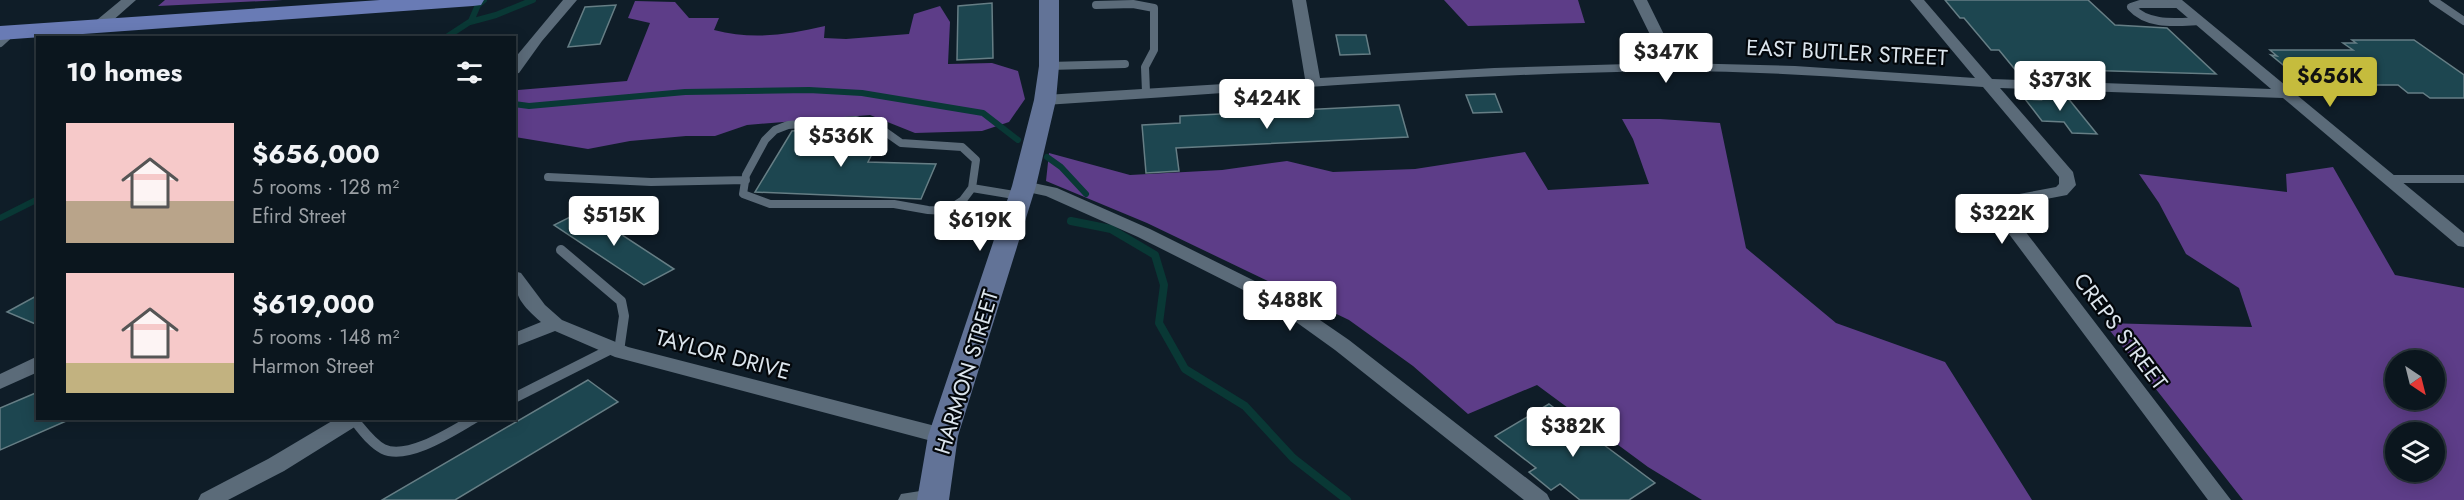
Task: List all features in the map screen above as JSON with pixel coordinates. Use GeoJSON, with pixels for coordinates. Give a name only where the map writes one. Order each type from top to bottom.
{"type":"FeatureCollection","features":[{"type":"Feature","properties":{"kind":"main road"},"geometry":{"type":"LineString","coordinates":[[4,36],[97,27],[472,0]]}},
{"type":"Feature","properties":{"kind":"street"},"geometry":{"type":"LineString","coordinates":[[97,27],[129,0]]}},
{"type":"Feature","properties":{"kind":"street"},"geometry":{"type":"LineString","coordinates":[[516,67],[537,38],[570,0]]}},
{"type":"Feature","properties":{"kind":"street","name":"HARMON STREET"},"geometry":{"type":"LineString","coordinates":[[925,499],[1022,191],[1045,100],[1049,66],[1050,0]]}},
{"type":"Feature","properties":{"kind":"street"},"geometry":{"type":"LineString","coordinates":[[1299,0],[1313,82]]}},
{"type":"Feature","properties":{"kind":"street"},"geometry":{"type":"LineString","coordinates":[[1640,0],[1672,67]]}},
{"type":"Feature","properties":{"kind":"street","name":"CREPS STREET"},"geometry":{"type":"LineString","coordinates":[[1917,0],[2067,176],[2068,185],[2061,191],[2009,201],[2004,206],[2003,214],[2007,221],[2220,500]]}},
{"type":"Feature","properties":{"kind":"street"},"geometry":{"type":"LineString","coordinates":[[2177,2],[2464,242]]}},
{"type":"Feature","properties":{"kind":"street","name":"EAST BUTLER STREET"},"geometry":{"type":"LineString","coordinates":[[1045,100],[1494,72],[1672,67],[1795,70],[1987,82],[2287,94]]}},
{"type":"Feature","properties":{"kind":"street"},"geometry":{"type":"LineString","coordinates":[[1022,191],[1051,192],[1144,233],[1278,300],[1342,345],[1539,500]]}},
{"type":"Feature","properties":{"kind":"street","name":"TAYLOR DRIVE"},"geometry":{"type":"LineString","coordinates":[[516,280],[538,309],[555,324],[616,349],[943,436]]}},
{"type":"Feature","properties":{"kind":"street"},"geometry":{"type":"LineString","coordinates":[[516,340],[555,324]]}},
{"type":"Feature","properties":{"kind":"street"},"geometry":{"type":"LineString","coordinates":[[0,382],[36,364]]}},
{"type":"Feature","properties":{"kind":"street"},"geometry":{"type":"LineString","coordinates":[[209,500],[276,465],[352,420]]}},
{"type":"Feature","properties":{"kind":"lane"},"geometry":{"type":"LineString","coordinates":[[2433,0],[2464,21]]}},
{"type":"Feature","properties":{"kind":"lane"},"geometry":{"type":"LineString","coordinates":[[2177,2],[2131,6],[2136,14],[2150,20],[2199,21]]}},
{"type":"Feature","properties":{"kind":"lane"},"geometry":{"type":"LineString","coordinates":[[1096,5],[1133,4],[1154,8],[1154,50],[1145,67],[1146,92]]}},
{"type":"Feature","properties":{"kind":"lane"},"geometry":{"type":"LineString","coordinates":[[1049,66],[1125,64]]}},
{"type":"Feature","properties":{"kind":"lane"},"geometry":{"type":"LineString","coordinates":[[856,120],[884,131],[901,143],[962,147],[976,160],[972,188],[962,204],[947,211],[928,211],[909,205],[894,204],[770,204],[743,194],[746,180],[765,140],[775,129],[788,124],[856,120]]}},
{"type":"Feature","properties":{"kind":"lane"},"geometry":{"type":"LineString","coordinates":[[548,177],[651,182],[746,180]]}},
{"type":"Feature","properties":{"kind":"lane"},"geometry":{"type":"LineString","coordinates":[[2389,179],[2464,179]]}},
{"type":"Feature","properties":{"kind":"lane"},"geometry":{"type":"LineString","coordinates":[[972,188],[1022,191]]}},
{"type":"Feature","properties":{"kind":"lane"},"geometry":{"type":"LineString","coordinates":[[516,397],[616,349],[624,316],[621,301],[561,250]]}},
{"type":"Feature","properties":{"kind":"lane"},"geometry":{"type":"LineString","coordinates":[[355,420],[384,450],[395,453],[418,448],[471,420]]}},
{"type":"Feature","properties":{"kind":"shaded area"},"geometry":{"type":"Polygon","coordinates":[[[165,0],[283,0],[158,6],[165,0]]]}},
{"type":"Feature","properties":{"kind":"shaded area"},"geometry":{"type":"Polygon","coordinates":[[[1444,0],[1578,0],[1585,23],[1468,26],[1444,0]]]}},
{"type":"Feature","properties":{"kind":"shaded area"},"geometry":{"type":"Polygon","coordinates":[[[635,1],[675,2],[689,18],[719,18],[714,30],[756,36],[797,32],[825,26],[824,38],[846,39],[909,34],[914,14],[940,6],[950,22],[948,64],[992,63],[1018,71],[1025,99],[1009,122],[982,131],[915,133],[870,115],[747,125],[715,136],[630,141],[588,149],[516,137],[516,92],[518,90],[627,81],[650,23],[628,18],[635,1]]]}},
{"type":"Feature","properties":{"kind":"shaded area"},"geometry":{"type":"Polygon","coordinates":[[[1622,119],[1720,123],[1746,248],[1836,323],[1945,362],[2032,500],[1702,500],[1648,467],[1537,385],[1468,414],[1413,366],[1349,320],[1147,223],[1046,181],[1049,153],[1130,175],[1222,170],[1287,161],[1333,172],[1415,169],[1525,152],[1548,190],[1649,184],[1633,139],[1622,119]]]}},
{"type":"Feature","properties":{"kind":"shaded area"},"geometry":{"type":"Polygon","coordinates":[[[2333,167],[2395,275],[2464,288],[2464,500],[2243,500],[2104,323],[2252,327],[2239,288],[2186,254],[2159,203],[2139,174],[2287,192],[2286,174],[2333,167]]]}},
{"type":"Feature","properties":{"kind":"building"},"geometry":{"type":"Polygon","coordinates":[[[1945,0],[2088,0],[2115,25],[2167,28],[2216,74],[2043,69],[2051,79],[2022,78],[1999,50],[1991,50],[1945,0]]]}},
{"type":"Feature","properties":{"kind":"building"},"geometry":{"type":"Polygon","coordinates":[[[992,3],[993,58],[957,60],[958,6],[992,3]]]}},
{"type":"Feature","properties":{"kind":"building"},"geometry":{"type":"Polygon","coordinates":[[[616,5],[600,44],[568,47],[585,7],[616,5]]]}},
{"type":"Feature","properties":{"kind":"building"},"geometry":{"type":"Polygon","coordinates":[[[1336,35],[1366,35],[1370,54],[1340,55],[1336,35]]]}},
{"type":"Feature","properties":{"kind":"building"},"geometry":{"type":"Polygon","coordinates":[[[2352,40],[2414,40],[2464,75],[2464,98],[2430,98],[2423,93],[2408,93],[2398,85],[2311,85],[2271,55],[2277,56],[2270,50],[2353,50],[2343,43],[2356,43],[2352,40]]]}},
{"type":"Feature","properties":{"kind":"building"},"geometry":{"type":"Polygon","coordinates":[[[2034,91],[2063,92],[2097,134],[2072,133],[2064,122],[2042,121],[2025,99],[2041,100],[2034,91]]]}},
{"type":"Feature","properties":{"kind":"building"},"geometry":{"type":"Polygon","coordinates":[[[1495,94],[1502,112],[1473,113],[1466,95],[1495,94]]]}},
{"type":"Feature","properties":{"kind":"building"},"geometry":{"type":"Polygon","coordinates":[[[1399,105],[1408,137],[1176,148],[1179,171],[1146,173],[1142,125],[1180,123],[1180,116],[1399,105]]]}},
{"type":"Feature","properties":{"kind":"building"},"geometry":{"type":"Polygon","coordinates":[[[841,127],[868,131],[859,149],[874,150],[868,162],[936,164],[921,199],[755,192],[792,131],[841,127]]]}},
{"type":"Feature","properties":{"kind":"building"},"geometry":{"type":"Polygon","coordinates":[[[584,210],[674,269],[644,285],[554,225],[584,210]]]}},
{"type":"Feature","properties":{"kind":"building"},"geometry":{"type":"Polygon","coordinates":[[[36,296],[36,324],[7,312],[36,296]]]}},
{"type":"Feature","properties":{"kind":"building"},"geometry":{"type":"Polygon","coordinates":[[[588,380],[618,402],[455,500],[382,500],[588,380]]]}},
{"type":"Feature","properties":{"kind":"building"},"geometry":{"type":"Polygon","coordinates":[[[36,393],[36,420],[68,420],[0,450],[0,408],[36,393]]]}},
{"type":"Feature","properties":{"kind":"building"},"geometry":{"type":"Polygon","coordinates":[[[1549,404],[1655,483],[1629,500],[1580,500],[1560,484],[1551,490],[1529,472],[1536,468],[1495,436],[1549,404]]]}},
{"type":"Feature","properties":{"kind":"waterway"},"geometry":{"type":"LineString","coordinates":[[448,36],[471,21],[478,5],[484,0]]}},
{"type":"Feature","properties":{"kind":"waterway"},"geometry":{"type":"LineString","coordinates":[[470,22],[496,15],[533,0]]}},
{"type":"Feature","properties":{"kind":"waterway"},"geometry":{"type":"LineString","coordinates":[[516,104],[529,106],[685,92],[809,90],[862,93],[983,113],[1018,140]]}},
{"type":"Feature","properties":{"kind":"waterway"},"geometry":{"type":"LineString","coordinates":[[1047,157],[1061,167],[1086,194]]}},
{"type":"Feature","properties":{"kind":"waterway"},"geometry":{"type":"LineString","coordinates":[[0,218],[36,200]]}},
{"type":"Feature","properties":{"kind":"waterway"},"geometry":{"type":"LineString","coordinates":[[1071,221],[1111,229],[1155,255],[1164,285],[1159,323],[1185,369],[1245,406],[1293,458],[1347,500]]}}]}
